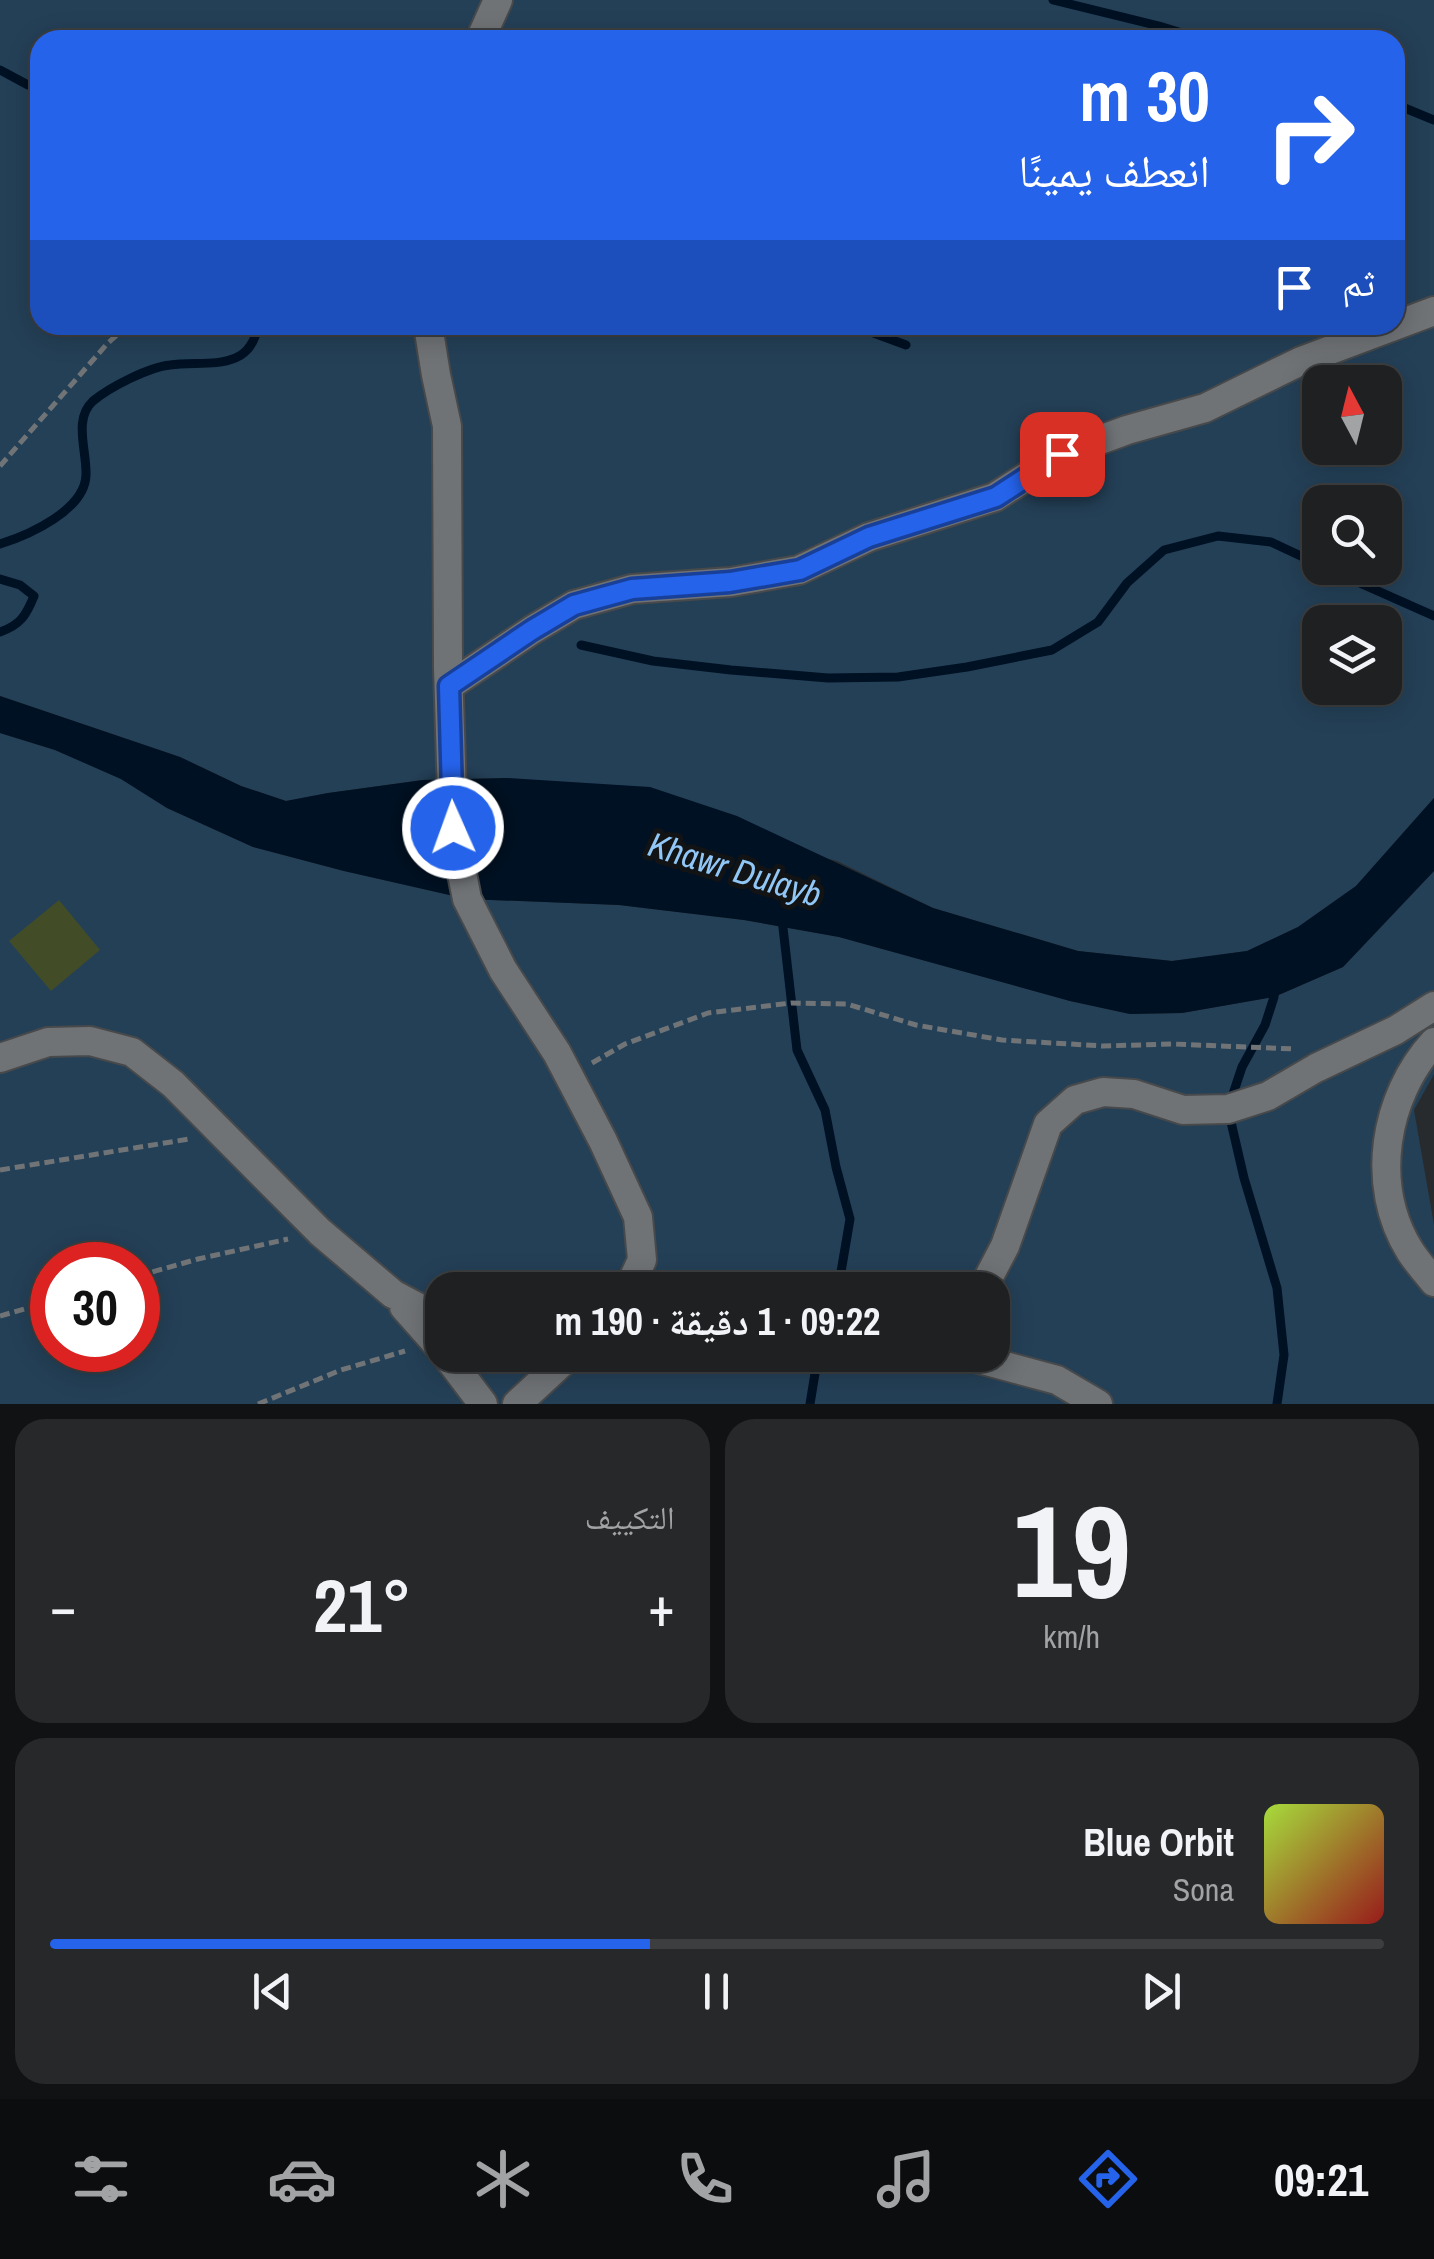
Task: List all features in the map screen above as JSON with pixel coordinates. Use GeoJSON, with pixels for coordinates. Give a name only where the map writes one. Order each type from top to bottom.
{"type":"FeatureCollection","features":[{"type":"Feature","properties":{"kind":"street"},"geometry":{"type":"LineString","coordinates":[[484,30],[497,1]]}},
{"type":"Feature","properties":{"kind":"street"},"geometry":{"type":"LineString","coordinates":[[1405,323],[1434,312]]}},
{"type":"Feature","properties":{"kind":"street"},"geometry":{"type":"LineString","coordinates":[[430,335],[447,426],[453,828],[467,899],[503,970],[556,1053],[638,1217],[642,1260],[636,1272]]}},
{"type":"Feature","properties":{"kind":"street"},"geometry":{"type":"LineString","coordinates":[[449,686],[574,605],[632,589],[730,582],[800,570],[869,537],[996,497],[1062,454],[1204,408],[1301,361],[1372,335]]}},
{"type":"Feature","properties":{"kind":"street"},"geometry":{"type":"LineString","coordinates":[[991,1272],[1005,1246],[1048,1124],[1075,1100],[1103,1092],[1134,1094],[1184,1110],[1228,1109],[1268,1096],[1434,1006]]}},
{"type":"Feature","properties":{"kind":"street"},"geometry":{"type":"LineString","coordinates":[[0,1058],[48,1042],[90,1041],[132,1052],[173,1084],[320,1232],[425,1325]]}},
{"type":"Feature","properties":{"kind":"street"},"geometry":{"type":"LineString","coordinates":[[1434,1042],[1418,1060],[1395,1105],[1385,1159],[1398,1223],[1409,1250],[1434,1282]]}},
{"type":"Feature","properties":{"kind":"street"},"geometry":{"type":"LineString","coordinates":[[1010,1367],[1057,1380],[1098,1404]]}},
{"type":"Feature","properties":{"kind":"street"},"geometry":{"type":"LineString","coordinates":[[462,1372],[483,1404]]}},
{"type":"Feature","properties":{"kind":"street"},"geometry":{"type":"LineString","coordinates":[[517,1404],[552,1372]]}},
{"type":"Feature","properties":{"kind":"path"},"geometry":{"type":"LineString","coordinates":[[0,466],[117,335]]}},
{"type":"Feature","properties":{"kind":"path"},"geometry":{"type":"LineString","coordinates":[[568,1076],[625,1044],[708,1013],[791,1003],[847,1004],[916,1025],[1002,1040],[1103,1046],[1173,1044],[1310,1049]]}},
{"type":"Feature","properties":{"kind":"path"},"geometry":{"type":"LineString","coordinates":[[0,1170],[170,1140],[223,1136]]}},
{"type":"Feature","properties":{"kind":"path"},"geometry":{"type":"LineString","coordinates":[[160,1270],[320,1232]]}},
{"type":"Feature","properties":{"kind":"path"},"geometry":{"type":"LineString","coordinates":[[0,1316],[30,1307]]}},
{"type":"Feature","properties":{"kind":"path"},"geometry":{"type":"LineString","coordinates":[[258,1404],[341,1370],[425,1346]]}},
{"type":"Feature","properties":{"kind":"shaded area"},"geometry":{"type":"Polygon","coordinates":[[[0,0],[1434,0],[1434,798],[1356,886],[1298,927],[1247,951],[1172,961],[1078,951],[933,908],[837,861],[507,778],[423,780],[286,801],[241,786],[180,757],[0,696],[0,0]]]}},
{"type":"Feature","properties":{"kind":"shaded area"},"geometry":{"type":"Polygon","coordinates":[[[0,733],[55,750],[121,779],[167,808],[253,847],[344,871],[467,899],[619,905],[744,920],[839,937],[1130,1014],[1182,1013],[1274,997],[1343,967],[1434,871],[1434,1074],[1414,1110],[1434,1225],[1434,1404],[0,1404],[0,733]]]}},
{"type":"Feature","properties":{"kind":"water","name":"Khawr Dulayb"},"geometry":{"type":"Polygon","coordinates":[[[0,696],[180,757],[241,786],[286,801],[423,780],[507,778],[650,787],[737,816],[933,908],[1078,951],[1172,961],[1247,951],[1298,927],[1356,886],[1434,798],[1434,871],[1343,967],[1274,997],[1182,1013],[1130,1014],[839,937],[744,920],[619,905],[467,899],[253,847],[167,808],[121,779],[55,750],[0,733],[0,696]]]}},
{"type":"Feature","properties":{"kind":"building"},"geometry":{"type":"Polygon","coordinates":[[[59,900],[100,950],[51,991],[9,941],[59,900]]]}},
{"type":"Feature","properties":{"kind":"waterway"},"geometry":{"type":"LineString","coordinates":[[1053,0],[1172,30]]}},
{"type":"Feature","properties":{"kind":"waterway"},"geometry":{"type":"LineString","coordinates":[[0,70],[30,86]]}},
{"type":"Feature","properties":{"kind":"waterway"},"geometry":{"type":"LineString","coordinates":[[1405,108],[1434,120]]}},
{"type":"Feature","properties":{"kind":"waterway"},"geometry":{"type":"LineString","coordinates":[[0,544],[54,519],[76,499],[86,475],[84,417],[93,401],[152,370],[236,358],[246,351],[255,335]]}},
{"type":"Feature","properties":{"kind":"waterway"},"geometry":{"type":"LineString","coordinates":[[879,335],[906,345]]}},
{"type":"Feature","properties":{"kind":"waterway"},"geometry":{"type":"LineString","coordinates":[[581,645],[653,661],[731,670],[828,678],[898,677],[1052,650],[1098,622],[1127,583],[1164,550],[1218,536],[1271,542],[1302,557]]}},
{"type":"Feature","properties":{"kind":"waterway"},"geometry":{"type":"LineString","coordinates":[[0,579],[20,585],[34,596],[22,619],[0,632]]}},
{"type":"Feature","properties":{"kind":"waterway"},"geometry":{"type":"LineString","coordinates":[[1364,585],[1434,616]]}},
{"type":"Feature","properties":{"kind":"waterway","name":"Khawr Dulayb"},"geometry":{"type":"LineString","coordinates":[[782,919],[797,1050],[825,1110],[850,1219],[841,1272]]}},
{"type":"Feature","properties":{"kind":"waterway"},"geometry":{"type":"LineString","coordinates":[[1275,987],[1265,1025],[1242,1067],[1228,1109],[1277,1288],[1284,1355],[1277,1404]]}},
{"type":"Feature","properties":{"kind":"waterway"},"geometry":{"type":"LineString","coordinates":[[810,1404],[815,1372]]}},
{"type":"Feature","properties":{"kind":"route"},"geometry":{"type":"LineString","coordinates":[[453,828],[449,686],[532,630],[574,605],[632,589],[730,582],[800,570],[869,537],[996,497],[1062,454]]}}]}
